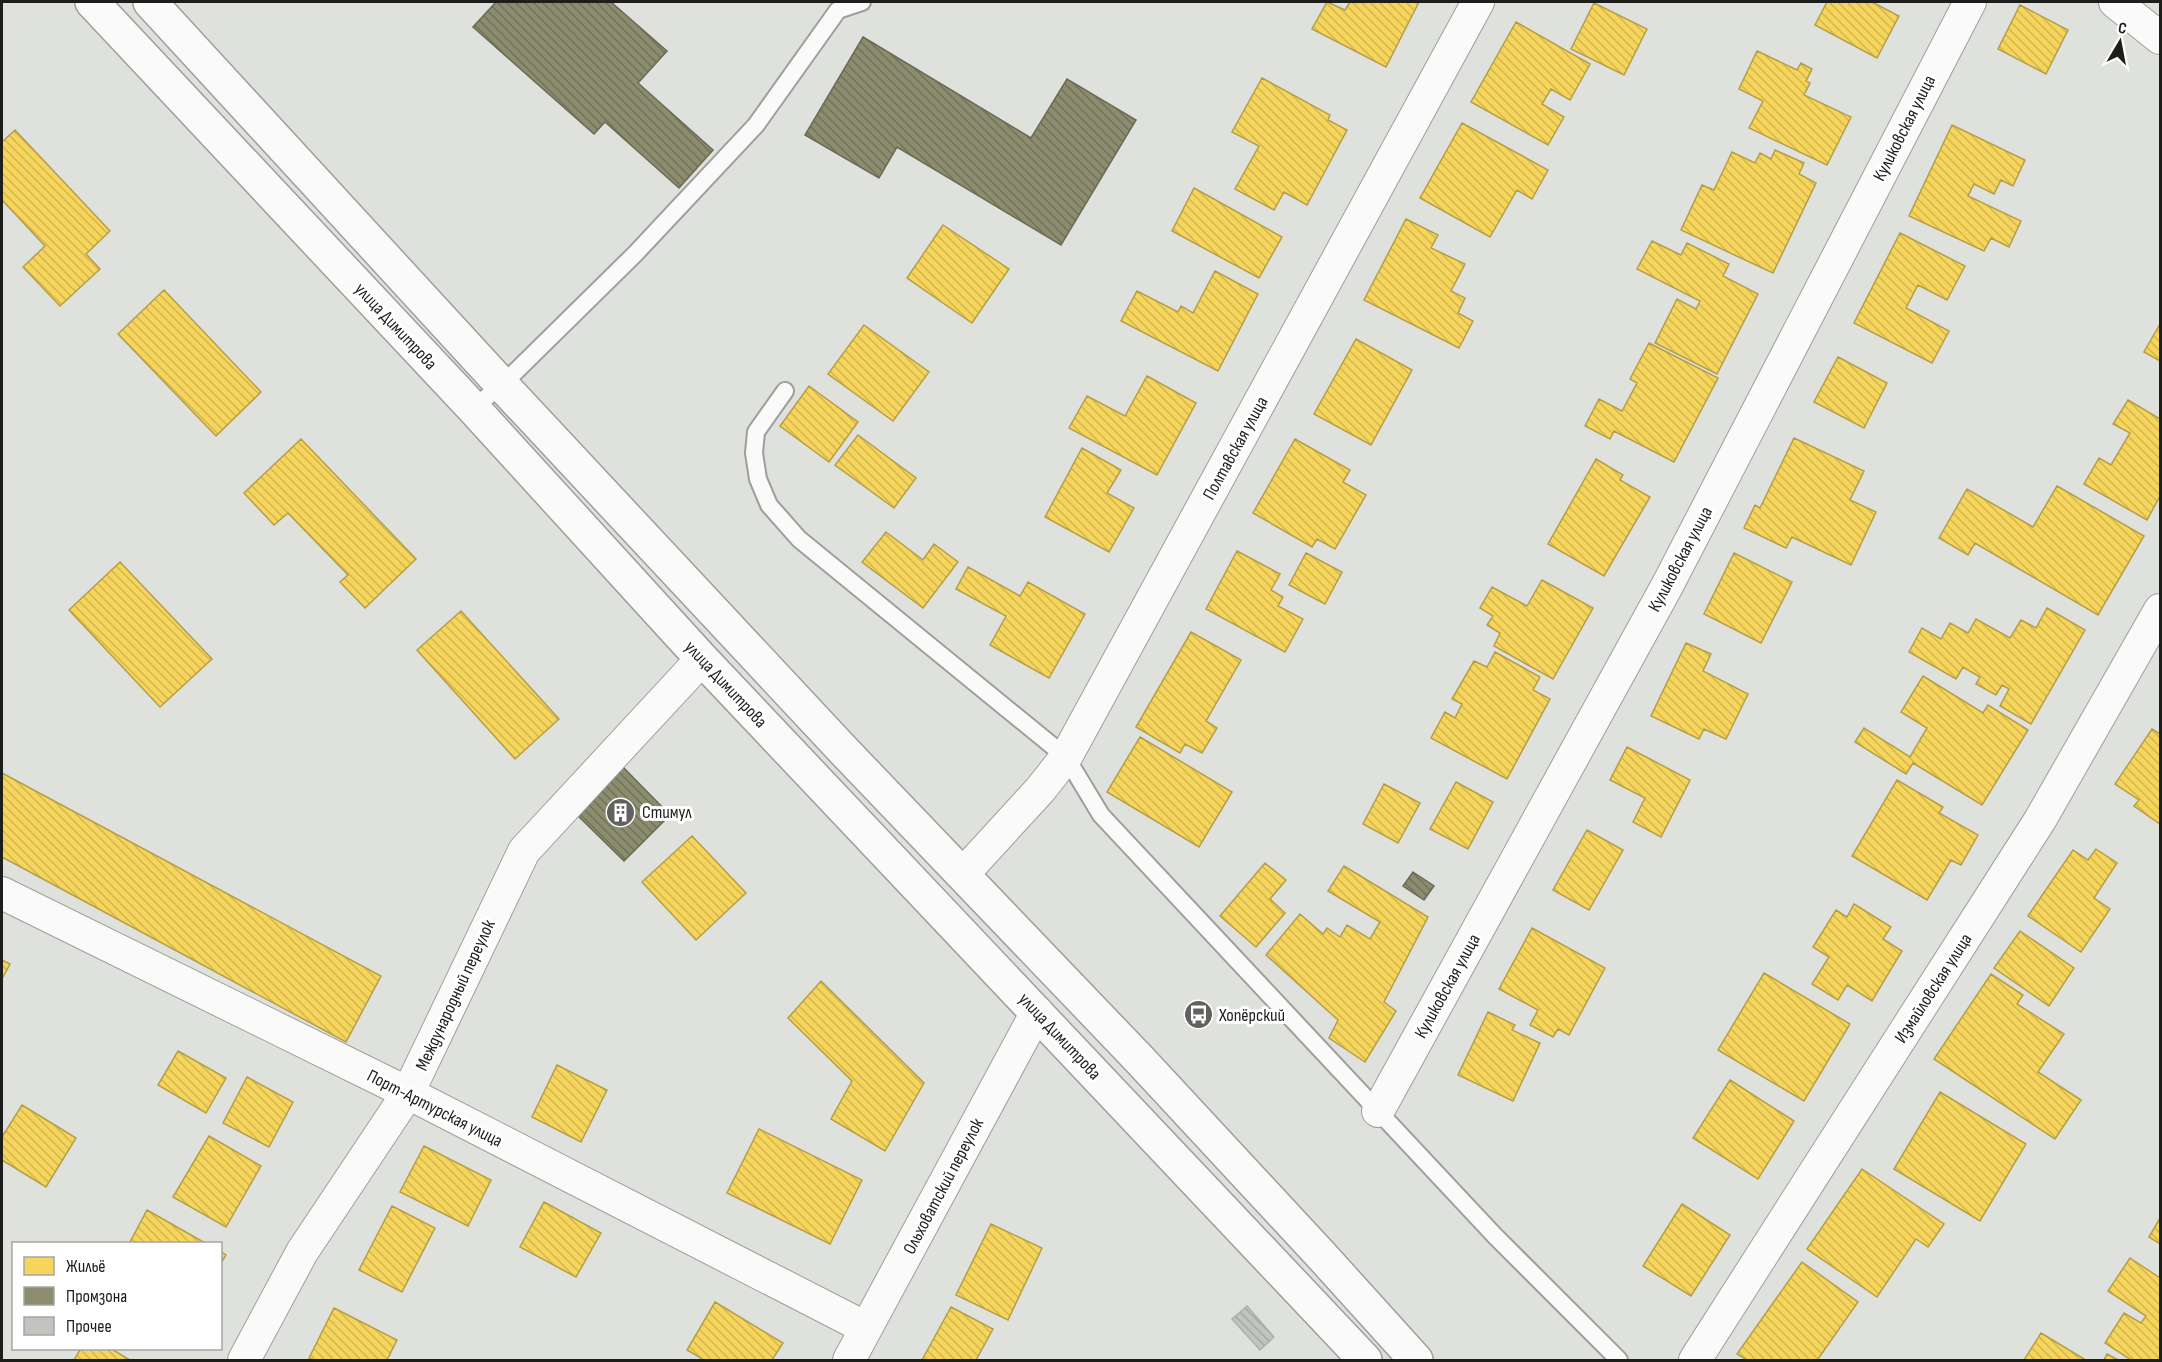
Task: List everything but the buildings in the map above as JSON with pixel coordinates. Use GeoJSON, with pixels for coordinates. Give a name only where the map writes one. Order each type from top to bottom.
{"type":"FeatureCollection","features":[{"type":"Feature","properties":{"kind":"main road","name":"улица Димитрова"},"geometry":{"type":"LineString","coordinates":[[92,2],[473,408],[702,659],[1365,1360]]}},
{"type":"Feature","properties":{"kind":"main road","name":"улица Димитрова"},"geometry":{"type":"LineString","coordinates":[[150,2],[502,386],[1289,1221],[1416,1360]]}},
{"type":"Feature","properties":{"kind":"street","name":"Полтавская улица"},"geometry":{"type":"LineString","coordinates":[[963,874],[1040,790],[1066,757],[1478,2]]}},
{"type":"Feature","properties":{"kind":"street","name":"Куликовская улица"},"geometry":{"type":"LineString","coordinates":[[1378,1111],[1667,586],[1970,2]]}},
{"type":"Feature","properties":{"kind":"street"},"geometry":{"type":"LineString","coordinates":[[2115,2],[2160,38]]}},
{"type":"Feature","properties":{"kind":"street","name":"Измайловская улица"},"geometry":{"type":"LineString","coordinates":[[1695,1360],[2040,820],[2160,610]]}},
{"type":"Feature","properties":{"kind":"street","name":"Международный переулок"},"geometry":{"type":"LineString","coordinates":[[244,1360],[302,1252],[408,1093],[524,851],[702,659]]}},
{"type":"Feature","properties":{"kind":"street","name":"Порт-Артурская улица"},"geometry":{"type":"LineString","coordinates":[[2,893],[408,1093],[866,1328]]}},
{"type":"Feature","properties":{"kind":"street","name":"Ольховатский переулок"},"geometry":{"type":"LineString","coordinates":[[849,1360],[1037,1012]]}},
{"type":"Feature","properties":{"kind":"lane"},"geometry":{"type":"LineString","coordinates":[[473,408],[502,386],[635,254],[756,125],[833,6],[862,2]]}},
{"type":"Feature","properties":{"kind":"lane"},"geometry":{"type":"LineString","coordinates":[[786,391],[756,432],[754,453],[758,479],[769,505],[799,539],[1066,757],[1101,815],[1495,1236],[1619,1360]]}},
{"type":"Feature","properties":{"kind":"place","name":"Стимул"},"geometry":{"type":"Point","coordinates":[621,812]}},
{"type":"Feature","properties":{"kind":"place","name":"Хопёрский"},"geometry":{"type":"Point","coordinates":[1198,1015]}}]}
